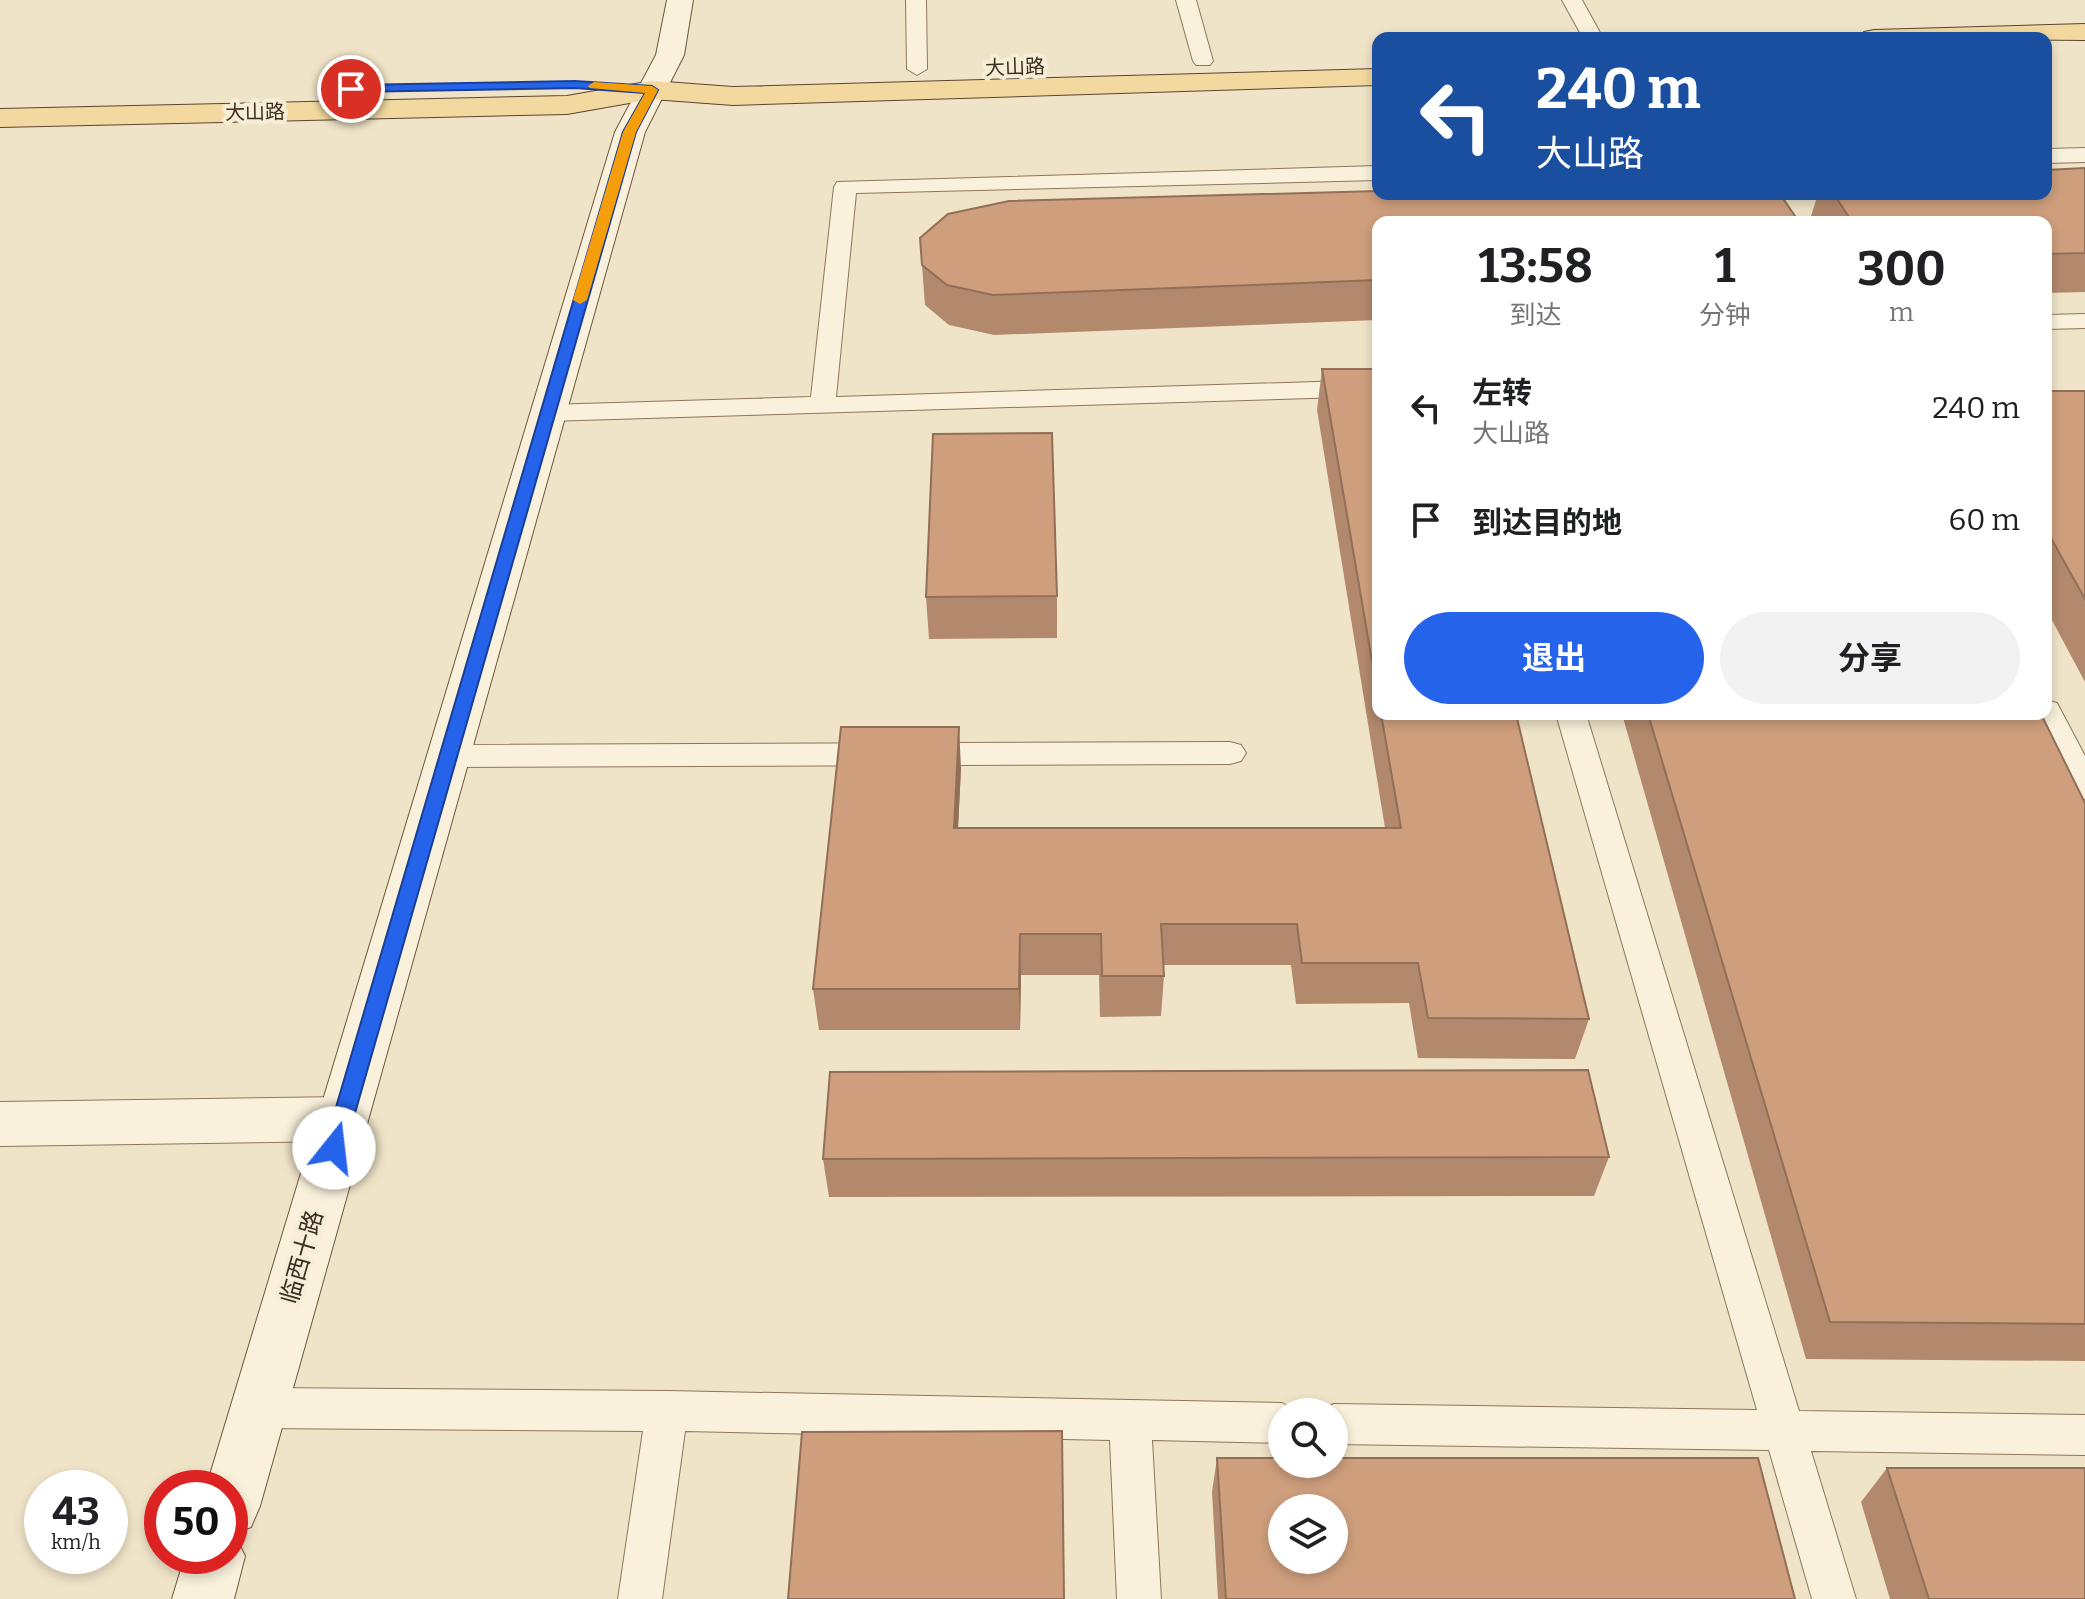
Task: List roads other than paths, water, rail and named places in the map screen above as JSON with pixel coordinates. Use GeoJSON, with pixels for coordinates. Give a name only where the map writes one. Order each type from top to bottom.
{"type":"FeatureCollection","features":[{"type":"Feature","properties":{"kind":"main road","name":"临西十路"},"geometry":{"type":"LineString","coordinates":[[240,1470],[630,132],[670,55],[680,0]]}},
{"type":"Feature","properties":{"kind":"main road"},"geometry":{"type":"LineString","coordinates":[[2052,33],[2085,32]]}},
{"type":"Feature","properties":{"kind":"main road","name":"大山路"},"geometry":{"type":"LineString","coordinates":[[0,118],[567,105],[745,76],[1372,55]]}},
{"type":"Feature","properties":{"kind":"main road"},"geometry":{"type":"LineString","coordinates":[[2052,58],[2085,56]]}},
{"type":"Feature","properties":{"kind":"main road","name":"大山路"},"geometry":{"type":"LineString","coordinates":[[0,96],[575,84],[733,96],[1372,77]]}},
{"type":"Feature","properties":{"kind":"main road"},"geometry":{"type":"LineString","coordinates":[[0,1124],[343,1119]]}},
{"type":"Feature","properties":{"kind":"main road"},"geometry":{"type":"LineString","coordinates":[[203,1599],[210,1574]]}},
{"type":"Feature","properties":{"kind":"lane"},"geometry":{"type":"LineString","coordinates":[[916,0],[917,69]]}},
{"type":"Feature","properties":{"kind":"lane"},"geometry":{"type":"LineString","coordinates":[[1186,0],[1203,61]]}},
{"type":"Feature","properties":{"kind":"lane"},"geometry":{"type":"LineString","coordinates":[[1572,0],[1590,32]]}},
{"type":"Feature","properties":{"kind":"lane"},"geometry":{"type":"LineString","coordinates":[[2052,156],[2085,155]]}},
{"type":"Feature","properties":{"kind":"lane"},"geometry":{"type":"LineString","coordinates":[[823,403],[845,187],[1372,173]]}},
{"type":"Feature","properties":{"kind":"lane"},"geometry":{"type":"LineString","coordinates":[[2052,322],[2085,321]]}},
{"type":"Feature","properties":{"kind":"lane"},"geometry":{"type":"LineString","coordinates":[[547,413],[1372,388]]}},
{"type":"Feature","properties":{"kind":"lane"},"geometry":{"type":"LineString","coordinates":[[1573,720],[1834,1599]]}},
{"type":"Feature","properties":{"kind":"lane"},"geometry":{"type":"LineString","coordinates":[[2051,720],[2085,787]]}},
{"type":"Feature","properties":{"kind":"lane"},"geometry":{"type":"LineString","coordinates":[[447,756],[1230,753]]}},
{"type":"Feature","properties":{"kind":"lane"},"geometry":{"type":"LineString","coordinates":[[258,1408],[667,1411],[1268,1423]]}},
{"type":"Feature","properties":{"kind":"lane"},"geometry":{"type":"LineString","coordinates":[[640,1599],[667,1411]]}},
{"type":"Feature","properties":{"kind":"lane"},"geometry":{"type":"LineString","coordinates":[[1130,1421],[1139,1599]]}},
{"type":"Feature","properties":{"kind":"lane"},"geometry":{"type":"LineString","coordinates":[[1348,1424],[2085,1435]]}}]}
